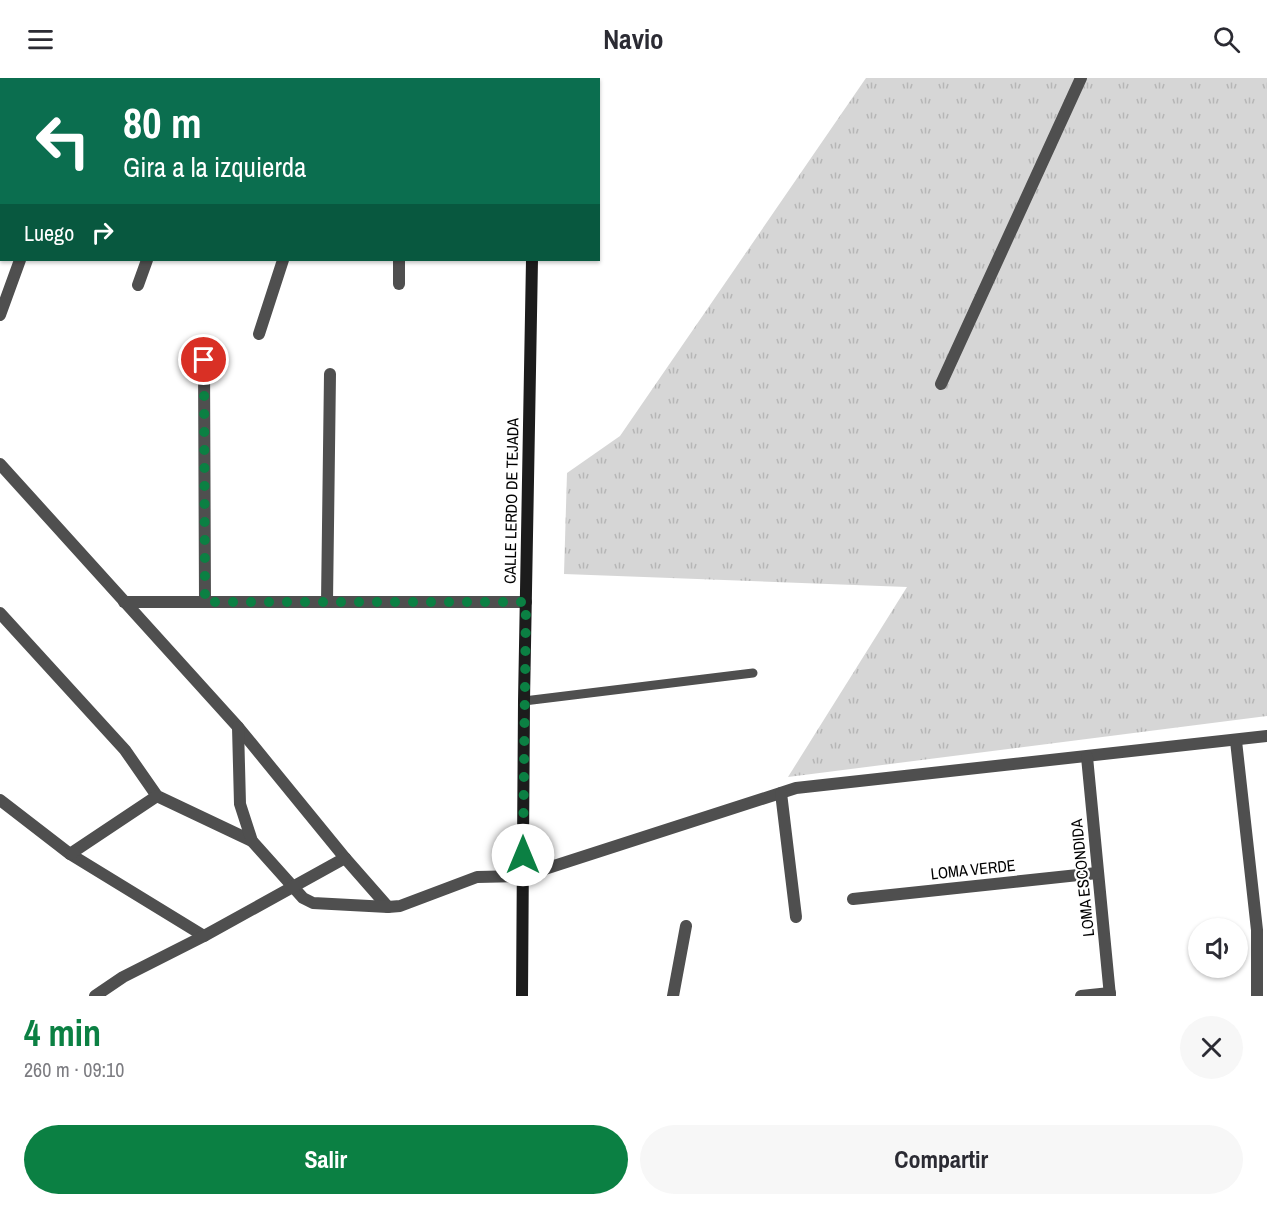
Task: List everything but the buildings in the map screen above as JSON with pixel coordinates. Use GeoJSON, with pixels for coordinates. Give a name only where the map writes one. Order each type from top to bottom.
{"type":"FeatureCollection","features":[{"type":"Feature","properties":{"kind":"main road","name":"CALLE LERDO DE TEJADA"},"geometry":{"type":"LineString","coordinates":[[522,996],[524,701],[532,261]]}},
{"type":"Feature","properties":{"kind":"street"},"geometry":{"type":"LineString","coordinates":[[941,384],[1081,78]]}},
{"type":"Feature","properties":{"kind":"street"},"geometry":{"type":"LineString","coordinates":[[0,315],[20,261]]}},
{"type":"Feature","properties":{"kind":"street"},"geometry":{"type":"LineString","coordinates":[[138,285],[147,261]]}},
{"type":"Feature","properties":{"kind":"street"},"geometry":{"type":"LineString","coordinates":[[259,334],[283,261]]}},
{"type":"Feature","properties":{"kind":"street"},"geometry":{"type":"LineString","coordinates":[[399,261],[399,284]]}},
{"type":"Feature","properties":{"kind":"street"},"geometry":{"type":"LineString","coordinates":[[204,360],[205,602]]}},
{"type":"Feature","properties":{"kind":"street"},"geometry":{"type":"LineString","coordinates":[[327,602],[330,374]]}},
{"type":"Feature","properties":{"kind":"street"},"geometry":{"type":"LineString","coordinates":[[0,464],[238,727],[388,907]]}},
{"type":"Feature","properties":{"kind":"street"},"geometry":{"type":"LineString","coordinates":[[124,602],[526,602]]}},
{"type":"Feature","properties":{"kind":"street"},"geometry":{"type":"LineString","coordinates":[[0,613],[125,750],[157,796],[252,841]]}},
{"type":"Feature","properties":{"kind":"street"},"geometry":{"type":"LineString","coordinates":[[238,727],[240,804],[252,841],[303,898],[322,905],[388,907],[400,906],[477,877],[523,876],[796,788],[1267,736]]}},
{"type":"Feature","properties":{"kind":"street"},"geometry":{"type":"LineString","coordinates":[[1236,741],[1262,929],[1257,996]]}},
{"type":"Feature","properties":{"kind":"street","name":"LOMA ESCONDIDA"},"geometry":{"type":"LineString","coordinates":[[1087,757],[1110,994]]}},
{"type":"Feature","properties":{"kind":"street"},"geometry":{"type":"LineString","coordinates":[[782,793],[796,917]]}},
{"type":"Feature","properties":{"kind":"street"},"geometry":{"type":"LineString","coordinates":[[70,854],[157,796]]}},
{"type":"Feature","properties":{"kind":"street"},"geometry":{"type":"LineString","coordinates":[[0,800],[70,854],[204,936]]}},
{"type":"Feature","properties":{"kind":"street"},"geometry":{"type":"LineString","coordinates":[[95,996],[123,976],[204,936],[345,858]]}},
{"type":"Feature","properties":{"kind":"street","name":"LOMA VERDE"},"geometry":{"type":"LineString","coordinates":[[853,899],[1097,873]]}},
{"type":"Feature","properties":{"kind":"street"},"geometry":{"type":"LineString","coordinates":[[673,996],[686,926]]}},
{"type":"Feature","properties":{"kind":"street"},"geometry":{"type":"LineString","coordinates":[[1081,996],[1110,994]]}},
{"type":"Feature","properties":{"kind":"lane"},"geometry":{"type":"LineString","coordinates":[[524,701],[753,673]]}},
{"type":"Feature","properties":{"kind":"green space"},"geometry":{"type":"Polygon","coordinates":[[[866,78],[1267,78],[1267,716],[788,777],[907,587],[564,574],[567,473],[620,436],[866,78]]]}},
{"type":"Feature","properties":{"kind":"route"},"geometry":{"type":"LineString","coordinates":[[204,360],[205,602],[526,602],[523,855]]}}]}
